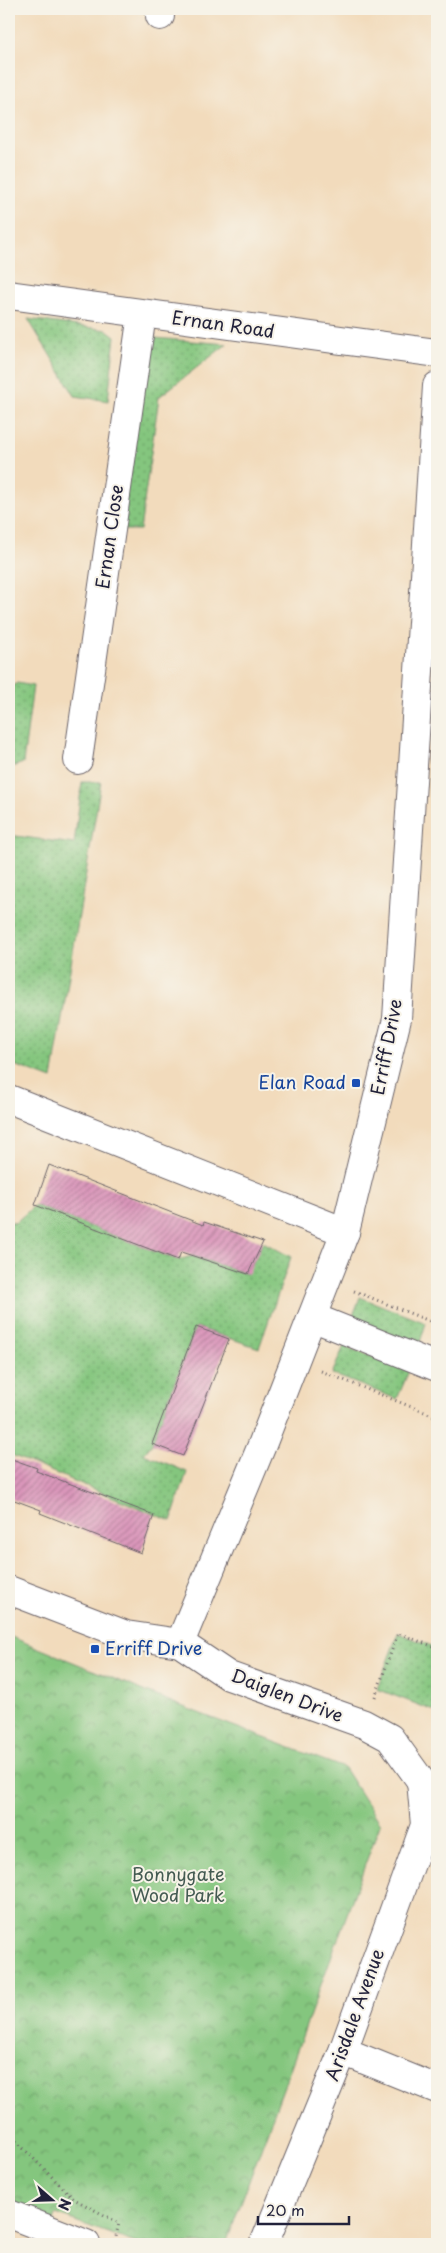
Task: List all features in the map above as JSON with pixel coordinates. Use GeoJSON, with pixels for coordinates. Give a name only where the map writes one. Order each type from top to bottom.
{"type":"FeatureCollection","features":[{"type":"Feature","properties":{"kind":"street","name":"Ernan Road"},"geometry":{"type":"LineString","coordinates":[[9,295],[437,353]]}},
{"type":"Feature","properties":{"kind":"street","name":"Ernan Close"},"geometry":{"type":"LineString","coordinates":[[78,760],[142,314]]}},
{"type":"Feature","properties":{"kind":"street","name":"Erriff Drive"},"geometry":{"type":"LineString","coordinates":[[180,1643],[345,1232],[396,1020],[437,386]]}},
{"type":"Feature","properties":{"kind":"street"},"geometry":{"type":"LineString","coordinates":[[9,1100],[345,1232]]}},
{"type":"Feature","properties":{"kind":"street"},"geometry":{"type":"LineString","coordinates":[[312,1317],[437,1367]]}},
{"type":"Feature","properties":{"kind":"street","name":"Daiglen Drive"},"geometry":{"type":"LineString","coordinates":[[9,1590],[126,1635],[180,1643],[230,1676],[364,1724],[390,1738],[429,1781]]}},
{"type":"Feature","properties":{"kind":"street","name":"Arisdale Avenue"},"geometry":{"type":"LineString","coordinates":[[264,2244],[343,2051],[425,1824],[429,1781]]}},
{"type":"Feature","properties":{"kind":"street"},"geometry":{"type":"LineString","coordinates":[[343,2051],[437,2089]]}},
{"type":"Feature","properties":{"kind":"street"},"geometry":{"type":"LineString","coordinates":[[9,2214],[86,2244]]}},
{"type":"Feature","properties":{"kind":"path"},"geometry":{"type":"LineString","coordinates":[[354,1291],[437,1324]]}},
{"type":"Feature","properties":{"kind":"path"},"geometry":{"type":"LineString","coordinates":[[321,1372],[437,1417]]}},
{"type":"Feature","properties":{"kind":"path"},"geometry":{"type":"LineString","coordinates":[[374,1699],[398,1633],[437,1648]]}},
{"type":"Feature","properties":{"kind":"path"},"geometry":{"type":"LineString","coordinates":[[9,2134],[74,2199],[119,2223],[115,2239]]}},
{"type":"Feature","properties":{"kind":"green space"},"geometry":{"type":"Polygon","coordinates":[[[28,319],[107,330],[115,336],[108,401],[75,396],[28,319]]]}},
{"type":"Feature","properties":{"kind":"green space"},"geometry":{"type":"Polygon","coordinates":[[[143,337],[227,344],[159,397],[140,530],[117,530],[143,337]]]}},
{"type":"Feature","properties":{"kind":"green space"},"geometry":{"type":"Polygon","coordinates":[[[17,683],[33,686],[23,763],[9,768],[9,690],[17,683]]]}},
{"type":"Feature","properties":{"kind":"green space"},"geometry":{"type":"Polygon","coordinates":[[[82,782],[101,782],[52,1079],[9,1063],[9,835],[74,844],[82,782]]]}},
{"type":"Feature","properties":{"kind":"green space"},"geometry":{"type":"Polygon","coordinates":[[[35,1205],[178,1260],[192,1256],[247,1274],[263,1242],[291,1257],[259,1348],[196,1327],[152,1444],[144,1454],[187,1472],[171,1521],[9,1454],[9,1221],[15,1223],[35,1205]]]}},
{"type":"Feature","properties":{"kind":"green space"},"geometry":{"type":"Polygon","coordinates":[[[360,1297],[426,1323],[418,1349],[351,1321],[360,1297]]]}},
{"type":"Feature","properties":{"kind":"green space"},"geometry":{"type":"Polygon","coordinates":[[[344,1346],[409,1371],[397,1399],[332,1374],[344,1346]]]}},
{"type":"Feature","properties":{"kind":"green space"},"geometry":{"type":"Polygon","coordinates":[[[398,1633],[437,1648],[437,1712],[377,1689],[398,1633]]]}},
{"type":"Feature","properties":{"kind":"green space","name":"Bonnygate Wood Park"},"geometry":{"type":"Polygon","coordinates":[[[9,1636],[196,1712],[344,1768],[380,1824],[226,2244],[138,2244],[56,2214],[54,2222],[9,2204],[9,1636]]]}},
{"type":"Feature","properties":{"kind":"building"},"geometry":{"type":"Polygon","coordinates":[[[49,1165],[203,1225],[204,1222],[263,1242],[248,1274],[181,1252],[178,1260],[35,1205],[49,1165]]]}},
{"type":"Feature","properties":{"kind":"building"},"geometry":{"type":"Polygon","coordinates":[[[196,1327],[229,1339],[183,1456],[152,1444],[196,1327]]]}},
{"type":"Feature","properties":{"kind":"building"},"geometry":{"type":"Polygon","coordinates":[[[9,1458],[37,1468],[36,1471],[154,1515],[141,1553],[40,1513],[41,1510],[9,1498],[9,1458]]]}},
{"type":"Feature","properties":{"kind":"place","name":"Elan Road"},"geometry":{"type":"Point","coordinates":[356,1083]}},
{"type":"Feature","properties":{"kind":"place","name":"Erriff Drive"},"geometry":{"type":"Point","coordinates":[95,1649]}}]}
